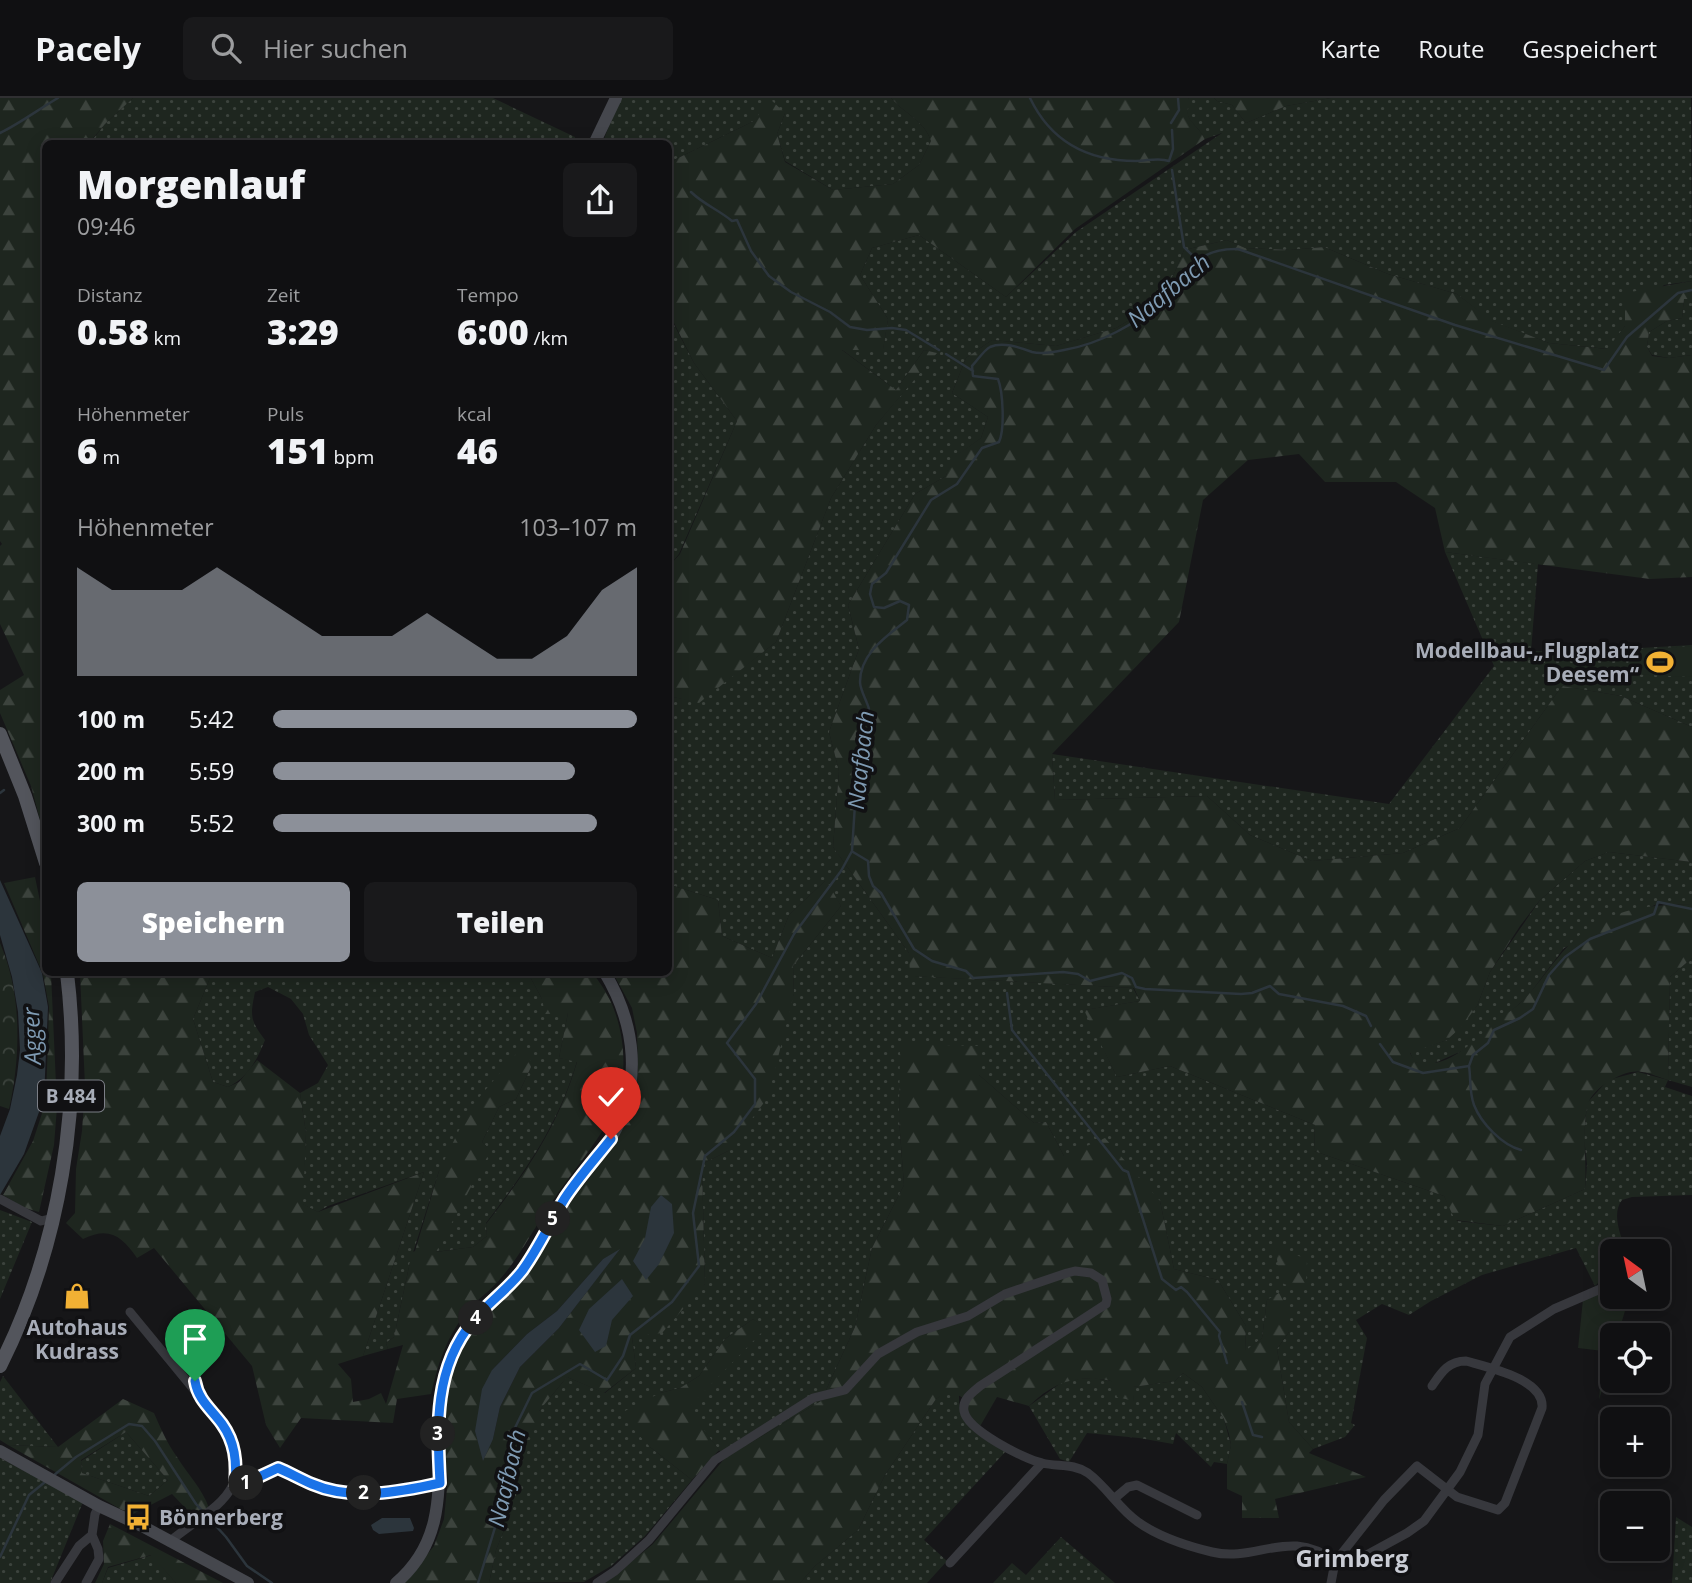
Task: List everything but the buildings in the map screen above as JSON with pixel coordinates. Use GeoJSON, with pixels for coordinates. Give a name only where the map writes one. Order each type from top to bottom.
{"type":"FeatureCollection","features":[{"type":"Feature","properties":{"kind":"main road"},"geometry":{"type":"LineString","coordinates":[[0,734],[41,826]]}},
{"type":"Feature","properties":{"kind":"main road","name":"B 484"},"geometry":{"type":"LineString","coordinates":[[0,1366],[32,1290],[53,1218],[69,1126],[73,1079],[67,976]]}},
{"type":"Feature","properties":{"kind":"street"},"geometry":{"type":"LineString","coordinates":[[596,140],[615,98]]}},
{"type":"Feature","properties":{"kind":"street"},"geometry":{"type":"LineString","coordinates":[[396,1583],[412,1568],[430,1539],[438,1510],[439,1396],[446,1370],[460,1337],[520,1273],[539,1246],[566,1197],[611,1139],[622,1116],[634,1065],[630,1032],[615,990],[607,976]]}},
{"type":"Feature","properties":{"kind":"street"},"geometry":{"type":"LineString","coordinates":[[0,1199],[41,1221],[53,1218]]}},
{"type":"Feature","properties":{"kind":"street"},"geometry":{"type":"LineString","coordinates":[[597,1583],[615,1571],[649,1540],[715,1460],[813,1398],[845,1390],[878,1354],[917,1332],[968,1317],[1005,1294],[1075,1271],[1091,1273],[1102,1280],[1106,1304],[980,1386],[965,1401],[964,1411],[968,1421],[998,1442],[1042,1463],[1068,1465],[1083,1471],[1137,1521],[1191,1546],[1216,1553],[1288,1546],[1306,1547],[1322,1552],[1335,1562],[1352,1563],[1424,1521],[1447,1491],[1460,1472],[1478,1435],[1485,1384],[1512,1335],[1554,1309],[1600,1288]]}},
{"type":"Feature","properties":{"kind":"street"},"geometry":{"type":"LineString","coordinates":[[130,1312],[223,1425],[233,1443],[235,1484],[227,1498],[169,1542]]}},
{"type":"Feature","properties":{"kind":"street"},"geometry":{"type":"LineString","coordinates":[[1331,1583],[1335,1562],[1384,1500],[1417,1466],[1457,1497],[1498,1510],[1505,1503],[1542,1408],[1540,1397],[1520,1378],[1492,1368],[1458,1361],[1444,1369],[1432,1386]]}},
{"type":"Feature","properties":{"kind":"street"},"geometry":{"type":"LineString","coordinates":[[195,1381],[197,1394]]}},
{"type":"Feature","properties":{"kind":"street"},"geometry":{"type":"LineString","coordinates":[[1,1451],[99,1506],[248,1583]]}},
{"type":"Feature","properties":{"kind":"street"},"geometry":{"type":"LineString","coordinates":[[950,1563],[1042,1463]]}},
{"type":"Feature","properties":{"kind":"street"},"geometry":{"type":"LineString","coordinates":[[235,1484],[244,1484],[278,1468],[312,1484],[342,1492],[393,1492],[440,1483]]}},
{"type":"Feature","properties":{"kind":"street"},"geometry":{"type":"LineString","coordinates":[[1115,1498],[1128,1487],[1137,1485],[1197,1515]]}},
{"type":"Feature","properties":{"kind":"street"},"geometry":{"type":"LineString","coordinates":[[86,1583],[99,1559],[92,1535],[99,1506]]}},
{"type":"Feature","properties":{"kind":"street"},"geometry":{"type":"LineString","coordinates":[[55,1583],[79,1546],[92,1535]]}},
{"type":"Feature","properties":{"kind":"green space"},"geometry":{"type":"Polygon","coordinates":[[[0,98],[133,98],[92,140],[42,140],[42,827],[31,786],[0,713],[0,690],[24,675],[0,624],[0,98]]]}},
{"type":"Feature","properties":{"kind":"green space"},"geometry":{"type":"Polygon","coordinates":[[[133,98],[493,98],[575,137],[575,140],[92,140],[133,98]]]}},
{"type":"Feature","properties":{"kind":"green space"},"geometry":{"type":"Polygon","coordinates":[[[620,98],[891,98],[924,128],[931,141],[919,165],[893,184],[833,190],[785,161],[777,134],[785,113],[754,121],[672,162],[672,140],[604,140],[620,98]]]}},
{"type":"Feature","properties":{"kind":"green space"},"geometry":{"type":"Polygon","coordinates":[[[891,98],[1188,98],[1189,117],[1205,139],[1075,229],[1006,297],[919,235],[872,248],[860,275],[888,319],[883,350],[842,350],[896,390],[924,350],[937,353],[876,425],[831,498],[776,642],[699,703],[672,697],[672,563],[680,554],[737,421],[694,363],[672,319],[672,162],[754,121],[770,99],[785,113],[777,134],[785,162],[833,190],[893,184],[919,165],[931,141],[924,128],[891,98]]]}},
{"type":"Feature","properties":{"kind":"green space"},"geometry":{"type":"Polygon","coordinates":[[[1188,98],[1214,98],[1232,105],[1246,123],[1286,106],[1331,98],[1691,98],[1692,281],[1664,285],[1625,326],[1608,349],[1549,343],[1491,321],[1457,294],[1388,274],[1324,247],[1290,250],[1245,248],[1227,240],[1184,250],[1174,274],[1153,306],[1116,328],[1056,346],[992,340],[966,358],[952,393],[988,417],[981,438],[951,460],[946,476],[915,494],[848,605],[859,649],[829,732],[839,771],[833,847],[909,953],[914,976],[1133,988],[1140,1001],[1085,1010],[1117,1077],[1170,1066],[1315,1125],[1314,1151],[1444,1196],[1457,1221],[1503,1226],[1585,1189],[1587,1164],[1584,1138],[1587,1103],[1608,1080],[1638,1072],[1668,1080],[1665,1087],[1692,1096],[1692,1195],[1632,1197],[1622,1200],[1617,1218],[1622,1239],[1600,1239],[1600,1281],[1595,1286],[1576,1248],[1482,1275],[1409,1315],[1382,1304],[1356,1320],[1367,1338],[1351,1423],[1355,1425],[1345,1437],[1313,1449],[1289,1422],[1277,1349],[1289,1332],[1279,1294],[1267,1300],[1262,1338],[1245,1352],[1246,1326],[1218,1280],[1174,1269],[1160,1201],[1064,1156],[1046,1122],[1034,1123],[979,1075],[901,1044],[899,1119],[904,1185],[872,1248],[855,1327],[821,1401],[725,1458],[687,1408],[765,1328],[753,1319],[725,1339],[699,1376],[680,1388],[660,1393],[650,1447],[692,1480],[645,1536],[611,1566],[584,1582],[489,1583],[496,1550],[511,1513],[515,1445],[538,1424],[539,1411],[567,1377],[605,1393],[636,1368],[632,1337],[705,1284],[702,1164],[728,1151],[794,994],[793,966],[841,906],[825,881],[789,915],[772,958],[722,936],[718,900],[674,886],[672,697],[699,702],[776,642],[831,498],[876,425],[936,353],[924,350],[896,390],[841,349],[883,349],[888,319],[860,275],[872,248],[919,235],[1006,297],[1076,232],[1222,133],[1205,139],[1189,117],[1188,98]]]}},
{"type":"Feature","properties":{"kind":"green space"},"geometry":{"type":"Polygon","coordinates":[[[1214,98],[1331,98],[1286,106],[1246,123],[1232,105],[1214,98]]]}},
{"type":"Feature","properties":{"kind":"green space"},"geometry":{"type":"Polygon","coordinates":[[[1227,240],[1245,248],[1290,250],[1324,247],[1388,274],[1457,294],[1492,321],[1549,343],[1607,349],[1625,326],[1625,293],[1692,281],[1692,299],[1684,299],[1682,318],[1667,321],[1649,332],[1647,347],[1652,356],[1669,358],[1692,355],[1692,577],[1650,579],[1445,552],[1435,508],[1396,482],[1325,482],[1299,454],[1248,460],[1203,500],[1179,622],[1052,754],[1055,800],[1207,796],[1250,835],[1312,861],[1403,853],[1460,828],[1562,686],[1621,696],[1692,727],[1692,862],[1609,852],[1585,861],[1540,900],[1520,926],[1490,972],[1477,1006],[1462,1026],[1447,1040],[1410,1053],[1415,1062],[1427,1064],[1449,1058],[1459,1052],[1522,1002],[1566,948],[1594,925],[1617,914],[1642,908],[1692,905],[1692,958],[1670,977],[1668,1080],[1649,1073],[1626,1073],[1609,1081],[1594,1093],[1587,1107],[1585,1127],[1585,1189],[1503,1226],[1455,1220],[1444,1196],[1314,1151],[1315,1125],[1170,1066],[1117,1077],[1084,1010],[1140,1001],[1134,988],[910,976],[909,953],[833,847],[839,771],[829,732],[859,649],[848,605],[915,494],[946,476],[950,460],[981,438],[988,417],[952,393],[966,358],[992,340],[1056,346],[1116,328],[1153,306],[1174,274],[1184,250],[1227,240]]]}},
{"type":"Feature","properties":{"kind":"green space"},"geometry":{"type":"Polygon","coordinates":[[[1684,298],[1692,299],[1692,355],[1669,358],[1652,355],[1647,347],[1649,332],[1667,321],[1682,318],[1684,298]]]}},
{"type":"Feature","properties":{"kind":"green space"},"geometry":{"type":"Polygon","coordinates":[[[672,321],[694,363],[737,421],[679,554],[672,562],[672,321]]]}},
{"type":"Feature","properties":{"kind":"green space"},"geometry":{"type":"Polygon","coordinates":[[[1445,552],[1538,564],[1531,651],[1572,652],[1692,645],[1692,727],[1621,696],[1562,686],[1460,828],[1403,853],[1312,861],[1250,835],[1207,796],[1055,800],[1052,754],[1389,804],[1494,666],[1445,552]]]}},
{"type":"Feature","properties":{"kind":"green space","name":"Modellbau-„Flugplatz Deesem“"},"geometry":{"type":"Polygon","coordinates":[[[1692,646],[1692,677],[1627,674],[1630,650],[1692,646]]]}},
{"type":"Feature","properties":{"kind":"green space"},"geometry":{"type":"Polygon","coordinates":[[[1609,852],[1692,862],[1692,905],[1657,904],[1564,948],[1528,996],[1471,1047],[1428,1066],[1414,1062],[1410,1052],[1447,1040],[1477,1006],[1490,972],[1540,900],[1585,861],[1609,852]]]}},
{"type":"Feature","properties":{"kind":"green space"},"geometry":{"type":"Polygon","coordinates":[[[35,877],[42,911],[42,972],[4,883],[35,877]]]}},
{"type":"Feature","properties":{"kind":"green space"},"geometry":{"type":"Polygon","coordinates":[[[826,880],[841,906],[793,966],[794,994],[768,1097],[728,1151],[702,1164],[705,1284],[662,1333],[632,1337],[636,1368],[604,1393],[567,1377],[539,1411],[539,1424],[515,1445],[511,1513],[496,1550],[489,1583],[404,1583],[434,1546],[444,1519],[448,1478],[443,1447],[443,1414],[453,1363],[478,1322],[542,1248],[571,1202],[614,1144],[635,1099],[637,1033],[632,1008],[615,976],[672,976],[672,882],[674,886],[718,900],[722,936],[772,958],[789,915],[826,880]],[[618,1251],[603,1259],[557,1311],[527,1334],[492,1370],[493,1439],[500,1407],[520,1367],[559,1328],[618,1251]]]}},
{"type":"Feature","properties":{"kind":"green space"},"geometry":{"type":"Polygon","coordinates":[[[0,943],[16,1004],[16,1067],[9,1109],[0,1106],[0,943]]]}},
{"type":"Feature","properties":{"kind":"green space"},"geometry":{"type":"Polygon","coordinates":[[[1692,958],[1692,1087],[1668,1080],[1670,977],[1692,958]]]}},
{"type":"Feature","properties":{"kind":"green space"},"geometry":{"type":"Polygon","coordinates":[[[43,976],[51,976],[57,1107],[54,1145],[39,1212],[25,1208],[3,1195],[33,1141],[46,1101],[49,1007],[43,976]]]}},
{"type":"Feature","properties":{"kind":"green space"},"geometry":{"type":"Polygon","coordinates":[[[80,976],[211,976],[193,1019],[213,1082],[228,1087],[239,1082],[257,1060],[300,1093],[306,1133],[303,1204],[318,1212],[424,1172],[363,1356],[338,1364],[351,1379],[353,1402],[381,1393],[386,1404],[403,1345],[388,1349],[386,1343],[394,1337],[410,1262],[406,1255],[415,1251],[439,1171],[470,1108],[521,1048],[528,1054],[532,1065],[516,1099],[499,1107],[482,1142],[491,1150],[436,1252],[473,1247],[487,1236],[486,1224],[528,1167],[551,1128],[577,1062],[559,1058],[568,1013],[545,1014],[542,999],[530,976],[595,976],[615,1013],[622,1042],[623,1073],[612,1115],[515,1260],[458,1324],[442,1357],[431,1394],[397,1399],[393,1423],[301,1418],[280,1448],[266,1425],[252,1366],[154,1248],[137,1258],[126,1244],[114,1235],[100,1233],[83,1239],[66,1223],[75,1213],[76,1169],[85,1086],[80,976]]]}},
{"type":"Feature","properties":{"kind":"green space"},"geometry":{"type":"Polygon","coordinates":[[[211,976],[530,976],[542,999],[568,1013],[559,1058],[577,1061],[551,1126],[514,1185],[486,1223],[487,1236],[473,1247],[435,1252],[490,1150],[482,1142],[499,1107],[516,1099],[532,1065],[439,1171],[410,1262],[394,1337],[386,1343],[388,1349],[363,1356],[424,1172],[318,1212],[302,1204],[306,1133],[300,1093],[318,1083],[328,1065],[309,1035],[303,1014],[291,999],[268,987],[255,992],[252,1018],[265,1040],[246,1073],[228,1087],[213,1082],[193,1019],[211,976]]]}},
{"type":"Feature","properties":{"kind":"green space"},"geometry":{"type":"Polygon","coordinates":[[[900,1044],[982,1046],[979,1075],[1034,1123],[1046,1122],[1064,1156],[1105,1138],[1160,1201],[1174,1269],[1218,1280],[1246,1326],[1245,1351],[1262,1338],[1267,1300],[1279,1293],[1288,1310],[1289,1332],[1277,1349],[1289,1422],[1313,1449],[1309,1453],[1366,1477],[1275,1499],[1279,1518],[1242,1518],[1242,1496],[1227,1489],[1227,1464],[1231,1445],[1224,1419],[1202,1387],[1183,1373],[1175,1381],[1133,1387],[1134,1401],[1117,1397],[1111,1381],[1098,1379],[1066,1382],[1047,1391],[1029,1406],[997,1397],[979,1428],[969,1420],[964,1399],[947,1394],[936,1399],[885,1475],[858,1530],[815,1566],[800,1583],[605,1583],[653,1544],[725,1458],[821,1401],[855,1327],[872,1248],[904,1185],[899,1119],[900,1044]]]}},
{"type":"Feature","properties":{"kind":"green space"},"geometry":{"type":"Polygon","coordinates":[[[0,1210],[32,1222],[0,1299],[0,1210]]]}},
{"type":"Feature","properties":{"kind":"green space"},"geometry":{"type":"Polygon","coordinates":[[[1275,1244],[1307,1260],[1306,1286],[1298,1290],[1280,1282],[1275,1244]]]}},
{"type":"Feature","properties":{"kind":"green space"},"geometry":{"type":"Polygon","coordinates":[[[1600,1293],[1600,1309],[1626,1309],[1621,1323],[1600,1323],[1600,1351],[1578,1348],[1583,1299],[1600,1293]]]}},
{"type":"Feature","properties":{"kind":"green space"},"geometry":{"type":"Polygon","coordinates":[[[753,1319],[766,1328],[688,1408],[719,1450],[692,1480],[650,1447],[619,1414],[660,1393],[680,1388],[699,1376],[725,1339],[753,1319]]]}},
{"type":"Feature","properties":{"kind":"green space"},"geometry":{"type":"Polygon","coordinates":[[[1183,1373],[1202,1387],[1224,1419],[1231,1445],[1227,1464],[1214,1462],[1211,1467],[1176,1433],[1173,1444],[1087,1433],[1069,1462],[1060,1459],[1029,1406],[1065,1380],[1093,1378],[1111,1381],[1134,1401],[1132,1387],[1175,1381],[1183,1373]]]}},
{"type":"Feature","properties":{"kind":"green space"},"geometry":{"type":"Polygon","coordinates":[[[3,1376],[58,1447],[8,1445],[0,1440],[0,1382],[3,1376]]]}},
{"type":"Feature","properties":{"kind":"green space"},"geometry":{"type":"Polygon","coordinates":[[[954,1392],[959,1395],[962,1415],[973,1430],[1006,1451],[924,1540],[947,1561],[927,1583],[800,1583],[815,1566],[858,1530],[885,1475],[936,1399],[944,1393],[954,1392]]]}},
{"type":"Feature","properties":{"kind":"green space"},"geometry":{"type":"Polygon","coordinates":[[[123,1399],[154,1413],[170,1446],[199,1488],[209,1508],[194,1517],[172,1494],[131,1515],[8,1445],[58,1447],[123,1399]],[[126,1432],[81,1460],[82,1473],[149,1496],[168,1480],[126,1432]]]}},
{"type":"Feature","properties":{"kind":"green space"},"geometry":{"type":"Polygon","coordinates":[[[126,1432],[168,1480],[149,1496],[82,1473],[81,1461],[126,1432]]]}},
{"type":"Feature","properties":{"kind":"green space"},"geometry":{"type":"Polygon","coordinates":[[[0,1458],[83,1502],[50,1583],[0,1583],[0,1458]]]}},
{"type":"Feature","properties":{"kind":"green space"},"geometry":{"type":"Polygon","coordinates":[[[1676,1517],[1692,1527],[1692,1583],[1672,1583],[1676,1517]]]}},
{"type":"Feature","properties":{"kind":"green space"},"geometry":{"type":"Polygon","coordinates":[[[110,1524],[223,1583],[176,1583],[151,1555],[108,1567],[102,1583],[95,1583],[104,1564],[103,1541],[110,1524]]]}},
{"type":"Feature","properties":{"kind":"green space"},"geometry":{"type":"Polygon","coordinates":[[[1061,1537],[1115,1583],[993,1583],[1012,1563],[1026,1575],[1061,1537]]]}},
{"type":"Feature","properties":{"kind":"green space"},"geometry":{"type":"Polygon","coordinates":[[[152,1555],[176,1583],[102,1583],[108,1568],[152,1555]]]}},
{"type":"Feature","properties":{"kind":"water","name":"Agger"},"geometry":{"type":"Polygon","coordinates":[[[0,880],[42,973],[48,1007],[44,1098],[24,1154],[0,1195],[0,1136],[10,1109],[20,1050],[18,1012],[12,977],[0,935],[0,880]]]}},
{"type":"Feature","properties":{"kind":"water"},"geometry":{"type":"Polygon","coordinates":[[[661,1195],[672,1204],[674,1233],[659,1264],[646,1280],[633,1261],[645,1238],[651,1207],[661,1195]]]}},
{"type":"Feature","properties":{"kind":"water"},"geometry":{"type":"Polygon","coordinates":[[[620,1249],[559,1328],[520,1367],[500,1407],[493,1439],[483,1461],[475,1431],[482,1389],[492,1370],[527,1334],[557,1311],[603,1259],[620,1249]]]}},
{"type":"Feature","properties":{"kind":"water"},"geometry":{"type":"Polygon","coordinates":[[[622,1279],[633,1296],[612,1320],[606,1346],[595,1352],[579,1330],[589,1309],[622,1279]]]}},
{"type":"Feature","properties":{"kind":"water"},"geometry":{"type":"Polygon","coordinates":[[[382,1518],[410,1518],[413,1531],[379,1534],[371,1525],[382,1518]]]}},
{"type":"Feature","properties":{"kind":"waterway"},"geometry":{"type":"LineString","coordinates":[[0,133],[58,98]]}},
{"type":"Feature","properties":{"kind":"waterway"},"geometry":{"type":"LineString","coordinates":[[1030,98],[1060,137],[1087,153],[1103,157],[1169,161],[1173,149],[1172,130]]}},
{"type":"Feature","properties":{"kind":"waterway"},"geometry":{"type":"LineString","coordinates":[[1171,123],[1179,110],[1178,98]]}},
{"type":"Feature","properties":{"kind":"waterway"},"geometry":{"type":"LineString","coordinates":[[1172,170],[1184,247],[1197,260]]}},
{"type":"Feature","properties":{"kind":"waterway"},"geometry":{"type":"LineString","coordinates":[[691,192],[732,221],[737,220],[751,251],[769,276],[791,292],[830,312],[850,327],[906,330],[939,350]]}},
{"type":"Feature","properties":{"kind":"waterway","name":"Naafbach"},"geometry":{"type":"LineString","coordinates":[[478,1583],[508,1485],[510,1438],[532,1393],[580,1364],[607,1380],[623,1356],[630,1335],[672,1302],[699,1266],[693,1213],[705,1156],[734,1132],[755,1104],[755,1079],[727,1043],[756,1004],[794,934],[841,871],[852,851],[860,726],[869,709],[860,685],[861,672],[876,646],[907,620],[909,605],[900,601],[884,608],[874,607],[870,594],[872,584],[886,573],[931,500],[957,484],[982,448],[999,442],[1001,436],[1003,410],[998,379],[973,376],[972,366],[983,353],[995,345],[1012,346],[1035,353],[1052,352],[1104,338],[1152,309],[1202,258],[1223,250],[1238,249],[1455,325],[1604,370],[1627,337],[1678,293],[1692,290]]}},
{"type":"Feature","properties":{"kind":"waterway"},"geometry":{"type":"LineString","coordinates":[[946,354],[973,371]]}},
{"type":"Feature","properties":{"kind":"waterway"},"geometry":{"type":"LineString","coordinates":[[0,793],[4,790]]}},
{"type":"Feature","properties":{"kind":"waterway"},"geometry":{"type":"LineString","coordinates":[[853,852],[868,861],[873,886],[881,893],[914,949],[932,961],[966,971],[973,978],[1063,972],[1078,974],[1090,981],[1122,973],[1132,978],[1136,987],[1145,989],[1241,994],[1270,986],[1279,994],[1343,1006],[1366,1016],[1371,1026]]}},
{"type":"Feature","properties":{"kind":"waterway"},"geometry":{"type":"LineString","coordinates":[[1380,1044],[1393,1062],[1423,1073],[1469,1066],[1473,1055],[1488,1043],[1494,1030],[1533,1009],[1549,975],[1565,957],[1590,939],[1654,914],[1658,902],[1692,909]]}},
{"type":"Feature","properties":{"kind":"waterway"},"geometry":{"type":"LineString","coordinates":[[1007,993],[1012,1030],[1123,1170],[1128,1172],[1162,1279],[1176,1290],[1181,1287],[1187,1292],[1220,1332],[1227,1363]]}},
{"type":"Feature","properties":{"kind":"waterway"},"geometry":{"type":"LineString","coordinates":[[1469,1066],[1471,1095],[1477,1112],[1500,1138],[1521,1150]]}},
{"type":"Feature","properties":{"kind":"waterway"},"geometry":{"type":"LineString","coordinates":[[1242,1402],[1253,1435],[1262,1437]]}},
{"type":"Feature","properties":{"kind":"waterway","name":"Naafbach"},"geometry":{"type":"LineString","coordinates":[[53,1476],[76,1457],[129,1424],[142,1426],[155,1441],[196,1504],[226,1537],[247,1566],[272,1583]]}},
{"type":"Feature","properties":{"kind":"waterway","name":"Naafbach"},"geometry":{"type":"LineString","coordinates":[[0,1557],[29,1495],[45,1482]]}},
{"type":"Feature","properties":{"kind":"place","name":"Modellbau-„Flugplatz Deesem“"},"geometry":{"type":"Point","coordinates":[1660,662]}},
{"type":"Feature","properties":{"kind":"place","name":"Autohaus Kudrass"},"geometry":{"type":"Point","coordinates":[77,1296]}},
{"type":"Feature","properties":{"kind":"place","name":"Bönnerberg"},"geometry":{"type":"Point","coordinates":[138,1517]}},
{"type":"Feature","properties":{"kind":"district","name":"Grimberg"},"geometry":{"type":"Point","coordinates":[1352,1557]}},
{"type":"Feature","properties":{"kind":"route"},"geometry":{"type":"LineString","coordinates":[[195,1381],[197,1394],[223,1425],[233,1443],[235,1484],[254,1481],[278,1468],[312,1484],[342,1492],[393,1492],[440,1483],[439,1396],[446,1370],[460,1337],[520,1273],[539,1246],[566,1197],[611,1139]]}}]}
